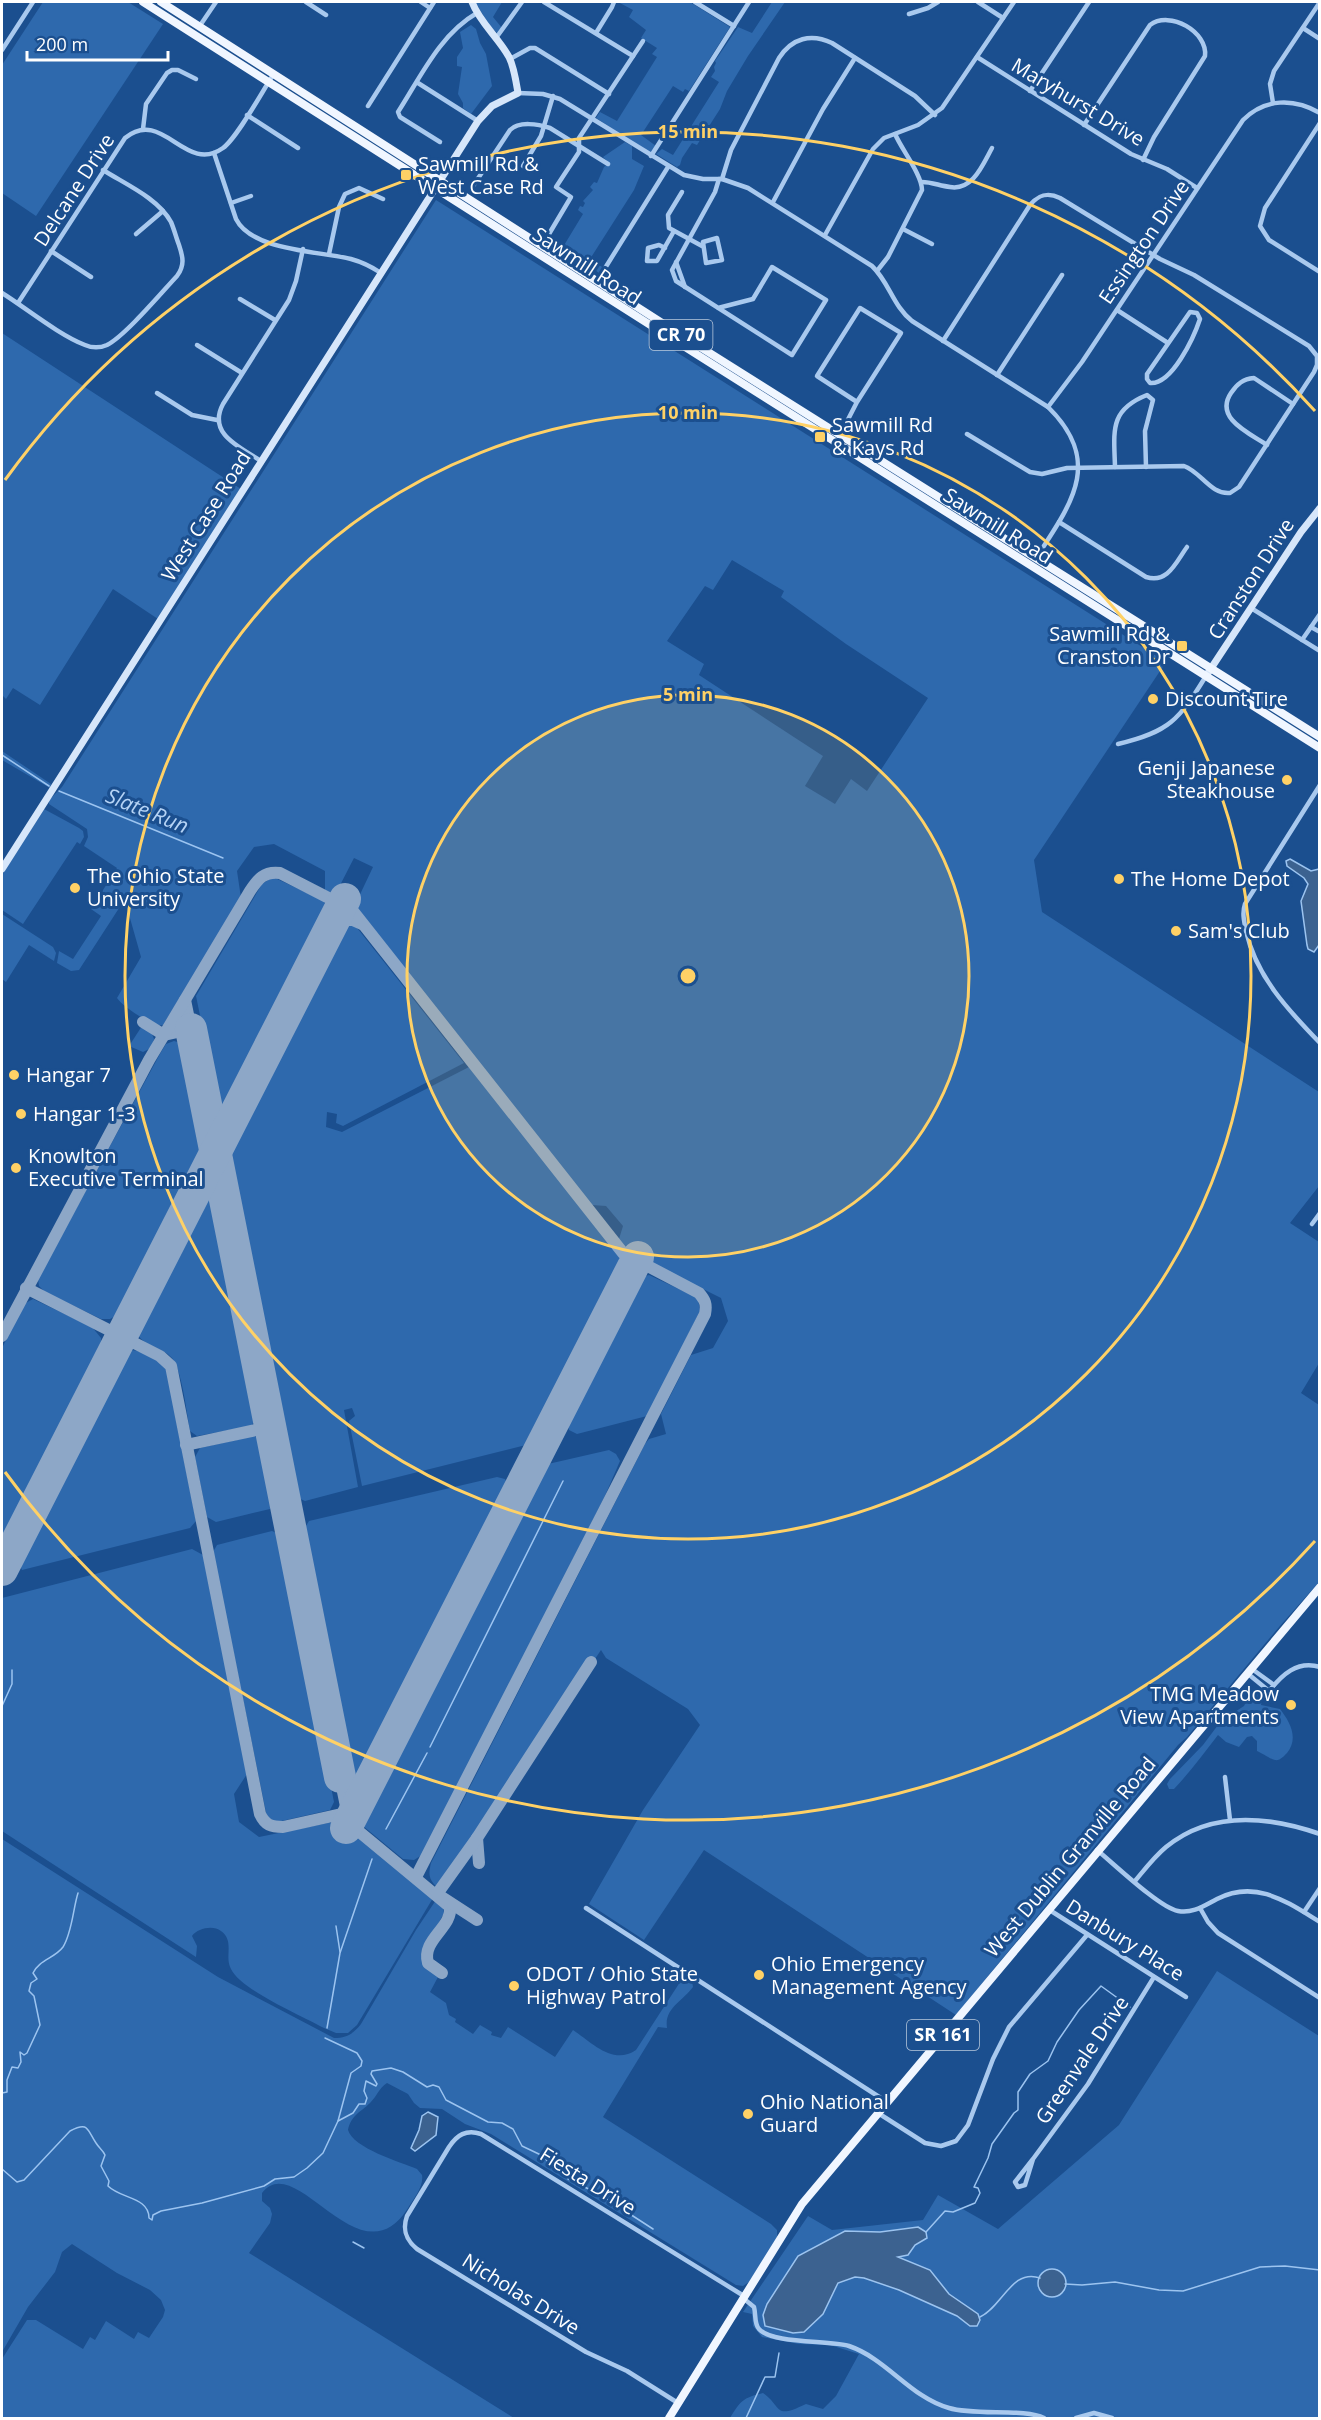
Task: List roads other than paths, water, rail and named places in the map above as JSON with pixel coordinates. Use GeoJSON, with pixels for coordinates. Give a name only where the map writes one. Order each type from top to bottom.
{"type":"FeatureCollection","features":[{"type":"Feature","properties":{"kind":"main road","name":"Sawmill Road"},"geometry":{"type":"LineString","coordinates":[[143,2],[197,30]]}},
{"type":"Feature","properties":{"kind":"main road","name":"Sawmill Road"},"geometry":{"type":"LineString","coordinates":[[161,2],[197,30],[271,78],[837,439],[1209,672],[1320,737]]}},
{"type":"Feature","properties":{"kind":"main road"},"geometry":{"type":"LineString","coordinates":[[472,2],[477,13],[510,59],[518,93]]}},
{"type":"Feature","properties":{"kind":"main road","name":"West Case Road"},"geometry":{"type":"LineString","coordinates":[[2,869],[478,121],[492,106],[518,93]]}},
{"type":"Feature","properties":{"kind":"main road","name":"Cranston Drive"},"geometry":{"type":"LineString","coordinates":[[1209,672],[1301,532],[1320,508]]}},
{"type":"Feature","properties":{"kind":"main road","name":"Sawmill Road"},"geometry":{"type":"LineString","coordinates":[[1209,672],[1320,748]]}},
{"type":"Feature","properties":{"kind":"main road","name":"West Dublin Granville Road"},"geometry":{"type":"LineString","coordinates":[[669,2418],[802,2204],[1047,1909],[1320,1587]]}},
{"type":"Feature","properties":{"kind":"street"},"geometry":{"type":"LineString","coordinates":[[2,50],[33,2]]}},
{"type":"Feature","properties":{"kind":"street"},"geometry":{"type":"LineString","coordinates":[[197,30],[216,2]]}},
{"type":"Feature","properties":{"kind":"street"},"geometry":{"type":"LineString","coordinates":[[306,2],[326,15]]}},
{"type":"Feature","properties":{"kind":"street"},"geometry":{"type":"LineString","coordinates":[[421,2],[430,8]]}},
{"type":"Feature","properties":{"kind":"street"},"geometry":{"type":"LineString","coordinates":[[368,106],[434,2]]}},
{"type":"Feature","properties":{"kind":"street"},"geometry":{"type":"LineString","coordinates":[[496,38],[522,2]]}},
{"type":"Feature","properties":{"kind":"street"},"geometry":{"type":"LineString","coordinates":[[544,2],[633,56]]}},
{"type":"Feature","properties":{"kind":"street"},"geometry":{"type":"LineString","coordinates":[[596,33],[614,2]]}},
{"type":"Feature","properties":{"kind":"street"},"geometry":{"type":"LineString","coordinates":[[695,2],[734,26]]}},
{"type":"Feature","properties":{"kind":"street"},"geometry":{"type":"LineString","coordinates":[[651,156],[749,2]]}},
{"type":"Feature","properties":{"kind":"street"},"geometry":{"type":"LineString","coordinates":[[909,14],[929,8],[938,2]]}},
{"type":"Feature","properties":{"kind":"street"},"geometry":{"type":"LineString","coordinates":[[978,2],[1003,18]]}},
{"type":"Feature","properties":{"kind":"street"},"geometry":{"type":"LineString","coordinates":[[825,235],[873,149],[884,138],[918,125],[935,115],[949,100],[1014,2]]}},
{"type":"Feature","properties":{"kind":"street"},"geometry":{"type":"LineString","coordinates":[[1030,91],[1089,2]]}},
{"type":"Feature","properties":{"kind":"street"},"geometry":{"type":"LineString","coordinates":[[1320,2],[1271,78],[1270,91],[1273,103],[1300,104],[1320,113]]}},
{"type":"Feature","properties":{"kind":"street"},"geometry":{"type":"LineString","coordinates":[[440,142],[398,114],[449,35],[477,13]]}},
{"type":"Feature","properties":{"kind":"street"},"geometry":{"type":"LineString","coordinates":[[1084,125],[1154,22],[1166,18],[1176,21],[1200,38],[1205,50],[1203,62],[1154,136],[1143,159]]}},
{"type":"Feature","properties":{"kind":"street"},"geometry":{"type":"LineString","coordinates":[[1303,28],[1320,39]]}},
{"type":"Feature","properties":{"kind":"street"},"geometry":{"type":"LineString","coordinates":[[718,308],[753,299],[772,267],[826,300],[792,355],[718,308],[685,287],[676,281],[672,274],[676,262],[715,192],[731,150],[779,58],[789,46],[803,39],[826,40],[915,96],[935,115]]}},
{"type":"Feature","properties":{"kind":"street"},"geometry":{"type":"LineString","coordinates":[[549,234],[571,197],[556,187],[579,152],[579,138],[643,41]]}},
{"type":"Feature","properties":{"kind":"street"},"geometry":{"type":"LineString","coordinates":[[510,59],[530,48],[535,48],[609,94]]}},
{"type":"Feature","properties":{"kind":"street","name":"Maryhurst Drive"},"geometry":{"type":"LineString","coordinates":[[976,57],[1084,125],[1143,159],[1167,169],[1197,188]]}},
{"type":"Feature","properties":{"kind":"street"},"geometry":{"type":"LineString","coordinates":[[773,202],[823,109],[855,58]]}},
{"type":"Feature","properties":{"kind":"street"},"geometry":{"type":"LineString","coordinates":[[143,129],[146,105],[166,73],[178,70],[196,80]]}},
{"type":"Feature","properties":{"kind":"street"},"geometry":{"type":"LineString","coordinates":[[271,78],[229,143],[214,153],[238,223],[253,237],[358,261],[381,273]]}},
{"type":"Feature","properties":{"kind":"street"},"geometry":{"type":"LineString","coordinates":[[418,83],[478,121]]}},
{"type":"Feature","properties":{"kind":"street"},"geometry":{"type":"LineString","coordinates":[[518,93],[553,96],[668,167],[690,177],[721,179],[744,186],[773,202],[877,271],[899,309],[912,321],[1048,407],[1062,422],[1076,454],[1075,492],[1033,562]]}},
{"type":"Feature","properties":{"kind":"street"},"geometry":{"type":"LineString","coordinates":[[523,166],[546,126],[553,96]]}},
{"type":"Feature","properties":{"kind":"street","name":"Essington Drive"},"geometry":{"type":"LineString","coordinates":[[1048,407],[1082,362],[1243,120],[1258,109],[1273,103]]}},
{"type":"Feature","properties":{"kind":"street"},"geometry":{"type":"LineString","coordinates":[[247,115],[298,148]]}},
{"type":"Feature","properties":{"kind":"street"},"geometry":{"type":"LineString","coordinates":[[1320,123],[1265,208],[1260,226],[1269,240],[1320,272]]}},
{"type":"Feature","properties":{"kind":"street"},"geometry":{"type":"LineString","coordinates":[[473,186],[512,127],[531,124],[546,126],[608,164]]}},
{"type":"Feature","properties":{"kind":"street","name":"Delcane Drive"},"geometry":{"type":"LineString","coordinates":[[18,303],[125,138],[143,129],[156,131],[196,154],[214,153]]}},
{"type":"Feature","properties":{"kind":"street"},"geometry":{"type":"LineString","coordinates":[[877,271],[888,257],[921,192],[922,182],[895,134]]}},
{"type":"Feature","properties":{"kind":"street"},"geometry":{"type":"LineString","coordinates":[[922,182],[953,188],[963,186],[976,176],[992,148]]}},
{"type":"Feature","properties":{"kind":"street"},"geometry":{"type":"LineString","coordinates":[[602,273],[668,167]]}},
{"type":"Feature","properties":{"kind":"street"},"geometry":{"type":"LineString","coordinates":[[2,293],[83,345],[93,347],[106,345],[122,332],[177,276],[183,264],[180,249],[171,223],[163,211],[103,170]]}},
{"type":"Feature","properties":{"kind":"street"},"geometry":{"type":"LineString","coordinates":[[329,254],[339,207],[345,194],[359,188],[383,199]]}},
{"type":"Feature","properties":{"kind":"street"},"geometry":{"type":"LineString","coordinates":[[682,192],[668,215],[669,228],[702,246],[706,262],[722,260],[717,238],[703,242],[702,246]]}},
{"type":"Feature","properties":{"kind":"street"},"geometry":{"type":"LineString","coordinates":[[943,340],[1030,205],[1042,195],[1052,195],[1153,255],[1212,286],[1309,346],[1317,356],[1316,369],[1239,487],[1230,493],[1220,492],[1186,466],[1063,468],[1042,474],[1028,471],[967,434]]}},
{"type":"Feature","properties":{"kind":"street"},"geometry":{"type":"LineString","coordinates":[[231,203],[251,196]]}},
{"type":"Feature","properties":{"kind":"street"},"geometry":{"type":"LineString","coordinates":[[136,234],[163,211]]}},
{"type":"Feature","properties":{"kind":"street"},"geometry":{"type":"LineString","coordinates":[[903,229],[932,244]]}},
{"type":"Feature","properties":{"kind":"street"},"geometry":{"type":"LineString","coordinates":[[665,248],[659,245],[648,248],[647,261],[657,261],[665,248],[674,231]]}},
{"type":"Feature","properties":{"kind":"street"},"geometry":{"type":"LineString","coordinates":[[261,461],[225,437],[218,427],[217,420],[220,407],[294,290],[303,249]]}},
{"type":"Feature","properties":{"kind":"street"},"geometry":{"type":"LineString","coordinates":[[51,251],[91,277]]}},
{"type":"Feature","properties":{"kind":"street"},"geometry":{"type":"LineString","coordinates":[[997,375],[1062,275]]}},
{"type":"Feature","properties":{"kind":"street"},"geometry":{"type":"LineString","coordinates":[[240,298],[275,320]]}},
{"type":"Feature","properties":{"kind":"street"},"geometry":{"type":"LineString","coordinates":[[837,439],[857,402],[901,333],[860,308],[817,376],[857,402]]}},
{"type":"Feature","properties":{"kind":"street"},"geometry":{"type":"LineString","coordinates":[[1117,310],[1168,343]]}},
{"type":"Feature","properties":{"kind":"street"},"geometry":{"type":"LineString","coordinates":[[1192,312],[1197,314],[1199,321],[1184,355],[1158,382],[1150,383],[1147,374],[1168,343],[1187,314],[1192,312]]}},
{"type":"Feature","properties":{"kind":"street"},"geometry":{"type":"LineString","coordinates":[[197,345],[242,373]]}},
{"type":"Feature","properties":{"kind":"street"},"geometry":{"type":"LineString","coordinates":[[1267,445],[1231,420],[1226,408],[1226,399],[1240,382],[1254,378],[1293,404]]}},
{"type":"Feature","properties":{"kind":"street"},"geometry":{"type":"LineString","coordinates":[[157,393],[192,415],[217,420]]}},
{"type":"Feature","properties":{"kind":"street"},"geometry":{"type":"LineString","coordinates":[[1115,467],[1114,434],[1121,411],[1144,396],[1150,395],[1153,403],[1145,431],[1146,467]]}},
{"type":"Feature","properties":{"kind":"street"},"geometry":{"type":"LineString","coordinates":[[1059,522],[1155,580],[1163,578],[1170,572],[1187,547]]}},
{"type":"Feature","properties":{"kind":"street"},"geometry":{"type":"LineString","coordinates":[[1251,608],[1320,651]]}},
{"type":"Feature","properties":{"kind":"street"},"geometry":{"type":"LineString","coordinates":[[1302,640],[1320,614]]}},
{"type":"Feature","properties":{"kind":"street"},"geometry":{"type":"LineString","coordinates":[[1311,627],[1320,632]]}},
{"type":"Feature","properties":{"kind":"street"},"geometry":{"type":"LineString","coordinates":[[1118,744],[1147,736],[1170,724],[1188,705],[1209,672]]}},
{"type":"Feature","properties":{"kind":"street"},"geometry":{"type":"LineString","coordinates":[[1320,785],[1245,904],[1243,914],[1248,943],[1260,972],[1320,1042]]}},
{"type":"Feature","properties":{"kind":"street"},"geometry":{"type":"LineString","coordinates":[[1312,1224],[1320,1213]]}},
{"type":"Feature","properties":{"kind":"street"},"geometry":{"type":"LineString","coordinates":[[1249,1670],[1269,1691],[1286,1673],[1297,1667],[1309,1664],[1320,1667]]}},
{"type":"Feature","properties":{"kind":"street"},"geometry":{"type":"LineString","coordinates":[[1249,1670],[1274,1686]]}},
{"type":"Feature","properties":{"kind":"street"},"geometry":{"type":"LineString","coordinates":[[1225,1777],[1230,1820]]}},
{"type":"Feature","properties":{"kind":"street"},"geometry":{"type":"LineString","coordinates":[[1135,1881],[1159,1853],[1177,1839],[1203,1826],[1230,1820],[1270,1821],[1320,1834]]}},
{"type":"Feature","properties":{"kind":"street"},"geometry":{"type":"LineString","coordinates":[[1097,1850],[1171,1909],[1184,1912],[1200,1908],[1228,1894],[1253,1891],[1278,1897],[1320,1922]]}},
{"type":"Feature","properties":{"kind":"street"},"geometry":{"type":"LineString","coordinates":[[1304,1912],[1320,1887]]}},
{"type":"Feature","properties":{"kind":"street"},"geometry":{"type":"LineString","coordinates":[[586,1908],[887,2102]]}},
{"type":"Feature","properties":{"kind":"street"},"geometry":{"type":"LineString","coordinates":[[1200,1908],[1218,1933],[1320,1998]]}},
{"type":"Feature","properties":{"kind":"street","name":"Danbury Place"},"geometry":{"type":"LineString","coordinates":[[1047,1909],[1186,1997]]}},
{"type":"Feature","properties":{"kind":"street"},"geometry":{"type":"LineString","coordinates":[[878,2113],[925,2143],[941,2146],[956,2141],[968,2125],[993,2059],[1009,2027],[1087,1935]]}},
{"type":"Feature","properties":{"kind":"street","name":"Greenvale Drive"},"geometry":{"type":"LineString","coordinates":[[1033,2159],[1025,2185],[1018,2187],[1015,2182],[1017,2178],[1088,2084],[1154,1977]]}},
{"type":"Feature","properties":{"kind":"street","name":"Fiesta Drive"},"geometry":{"type":"LineString","coordinates":[[428,2181],[455,2138],[470,2131],[481,2134],[744,2297]]}},
{"type":"Feature","properties":{"kind":"street","name":"Nicholas Drive"},"geometry":{"type":"LineString","coordinates":[[428,2181],[405,2221],[405,2234],[412,2245],[586,2352],[627,2371],[678,2403]]}},
{"type":"Feature","properties":{"kind":"street"},"geometry":{"type":"LineString","coordinates":[[744,2297],[754,2307],[757,2326],[763,2332],[855,2349],[876,2360],[917,2393],[934,2403],[964,2411],[1033,2414],[1044,2418]]}},
{"type":"Feature","properties":{"kind":"street"},"geometry":{"type":"LineString","coordinates":[[1076,2418],[1094,2413],[1112,2418]]}},
{"type":"Feature","properties":{"kind":"waterway","name":"Slate Run"},"geometry":{"type":"LineString","coordinates":[[2,755],[49,786]]}},
{"type":"Feature","properties":{"kind":"waterway","name":"Slate Run"},"geometry":{"type":"LineString","coordinates":[[59,791],[223,858]]}},
{"type":"Feature","properties":{"kind":"waterway"},"geometry":{"type":"LineString","coordinates":[[430,1747],[563,1481]]}},
{"type":"Feature","properties":{"kind":"waterway"},"geometry":{"type":"LineString","coordinates":[[2,1706],[12,1684],[12,1670]]}},
{"type":"Feature","properties":{"kind":"waterway"},"geometry":{"type":"LineString","coordinates":[[386,1829],[427,1753]]}},
{"type":"Feature","properties":{"kind":"waterway"},"geometry":{"type":"LineString","coordinates":[[327,2028],[340,1953],[372,1859]]}},
{"type":"Feature","properties":{"kind":"waterway"},"geometry":{"type":"LineString","coordinates":[[2,2093],[7,2092],[7,2080],[12,2067],[18,2068],[21,2062],[20,2052],[24,2055],[27,2053],[40,2025],[34,1996],[29,1991],[31,1983],[37,1979],[33,1973],[39,1965],[63,1947],[78,1893]]}},
{"type":"Feature","properties":{"kind":"waterway"},"geometry":{"type":"LineString","coordinates":[[336,1926],[340,1952]]}},
{"type":"Feature","properties":{"kind":"waterway"},"geometry":{"type":"LineString","coordinates":[[926,2232],[945,2211],[953,2212],[975,2203],[980,2193],[978,2188],[974,2187],[992,2144],[1018,2110],[1018,2092],[1030,2074],[1048,2061],[1057,2042],[1079,2010],[1101,1986],[1130,2007]]}},
{"type":"Feature","properties":{"kind":"waterway"},"geometry":{"type":"LineString","coordinates":[[2,2169],[17,2182],[24,2180],[70,2131],[81,2127],[87,2128],[105,2155],[101,2166],[109,2181],[108,2186],[139,2202],[148,2211],[149,2218],[152,2220],[153,2215],[161,2211],[202,2203],[264,2186],[275,2179],[294,2177],[323,2153],[338,2121],[351,2073],[361,2066],[362,2061],[357,2053],[325,2038]]}},
{"type":"Feature","properties":{"kind":"waterway"},"geometry":{"type":"LineString","coordinates":[[338,2121],[353,2113],[359,2104],[365,2104],[366,2081],[376,2086],[377,2084],[371,2074],[372,2071],[391,2068],[403,2072],[427,2087],[433,2085],[439,2087],[446,2100],[488,2122],[502,2123],[513,2129],[522,2146],[543,2156],[551,2165],[562,2168],[568,2179],[599,2194],[653,2229]]}},
{"type":"Feature","properties":{"kind":"waterway"},"geometry":{"type":"LineString","coordinates":[[353,2242],[364,2248]]}},
{"type":"Feature","properties":{"kind":"waterway"},"geometry":{"type":"LineString","coordinates":[[1065,2284],[1115,2282],[1159,2290],[1183,2291],[1260,2267],[1285,2266],[1320,2270]]}},
{"type":"Feature","properties":{"kind":"waterway"},"geometry":{"type":"LineString","coordinates":[[980,2317],[1022,2278],[1030,2276],[1040,2278]]}},
{"type":"Feature","properties":{"kind":"waterway"},"geometry":{"type":"LineString","coordinates":[[746,2418],[765,2377],[775,2377],[779,2353]]}},
{"type":"Feature","properties":{"kind":"place","name":"Sawmill Rd & West Case Rd"},"geometry":{"type":"Point","coordinates":[406,175]}},
{"type":"Feature","properties":{"kind":"place","name":"Sawmill Rd & Kays Rd"},"geometry":{"type":"Point","coordinates":[820,437]}},
{"type":"Feature","properties":{"kind":"place","name":"Sawmill Rd & Cranston Dr"},"geometry":{"type":"Point","coordinates":[1182,646]}},
{"type":"Feature","properties":{"kind":"place","name":"Discount Tire"},"geometry":{"type":"Point","coordinates":[1153,699]}},
{"type":"Feature","properties":{"kind":"place","name":"Genji Japanese Steakhouse"},"geometry":{"type":"Point","coordinates":[1287,780]}},
{"type":"Feature","properties":{"kind":"place","name":"The Home Depot"},"geometry":{"type":"Point","coordinates":[1119,879]}},
{"type":"Feature","properties":{"kind":"place","name":"The Ohio State University"},"geometry":{"type":"Point","coordinates":[75,888]}},
{"type":"Feature","properties":{"kind":"place","name":"Sam's Club"},"geometry":{"type":"Point","coordinates":[1176,931]}},
{"type":"Feature","properties":{"kind":"place","name":"Hangar 7"},"geometry":{"type":"Point","coordinates":[14,1075]}},
{"type":"Feature","properties":{"kind":"place","name":"Hangar 1-3"},"geometry":{"type":"Point","coordinates":[21,1114]}},
{"type":"Feature","properties":{"kind":"place","name":"Knowlton Executive Terminal"},"geometry":{"type":"Point","coordinates":[16,1168]}},
{"type":"Feature","properties":{"kind":"place","name":"TMG Meadow View Apartments"},"geometry":{"type":"Point","coordinates":[1291,1705]}},
{"type":"Feature","properties":{"kind":"place","name":"Ohio Emergency Management Agency"},"geometry":{"type":"Point","coordinates":[759,1975]}},
{"type":"Feature","properties":{"kind":"place","name":"ODOT / Ohio State Highway Patrol"},"geometry":{"type":"Point","coordinates":[514,1986]}},
{"type":"Feature","properties":{"kind":"place","name":"Ohio National Guard"},"geometry":{"type":"Point","coordinates":[748,2114]}}]}
